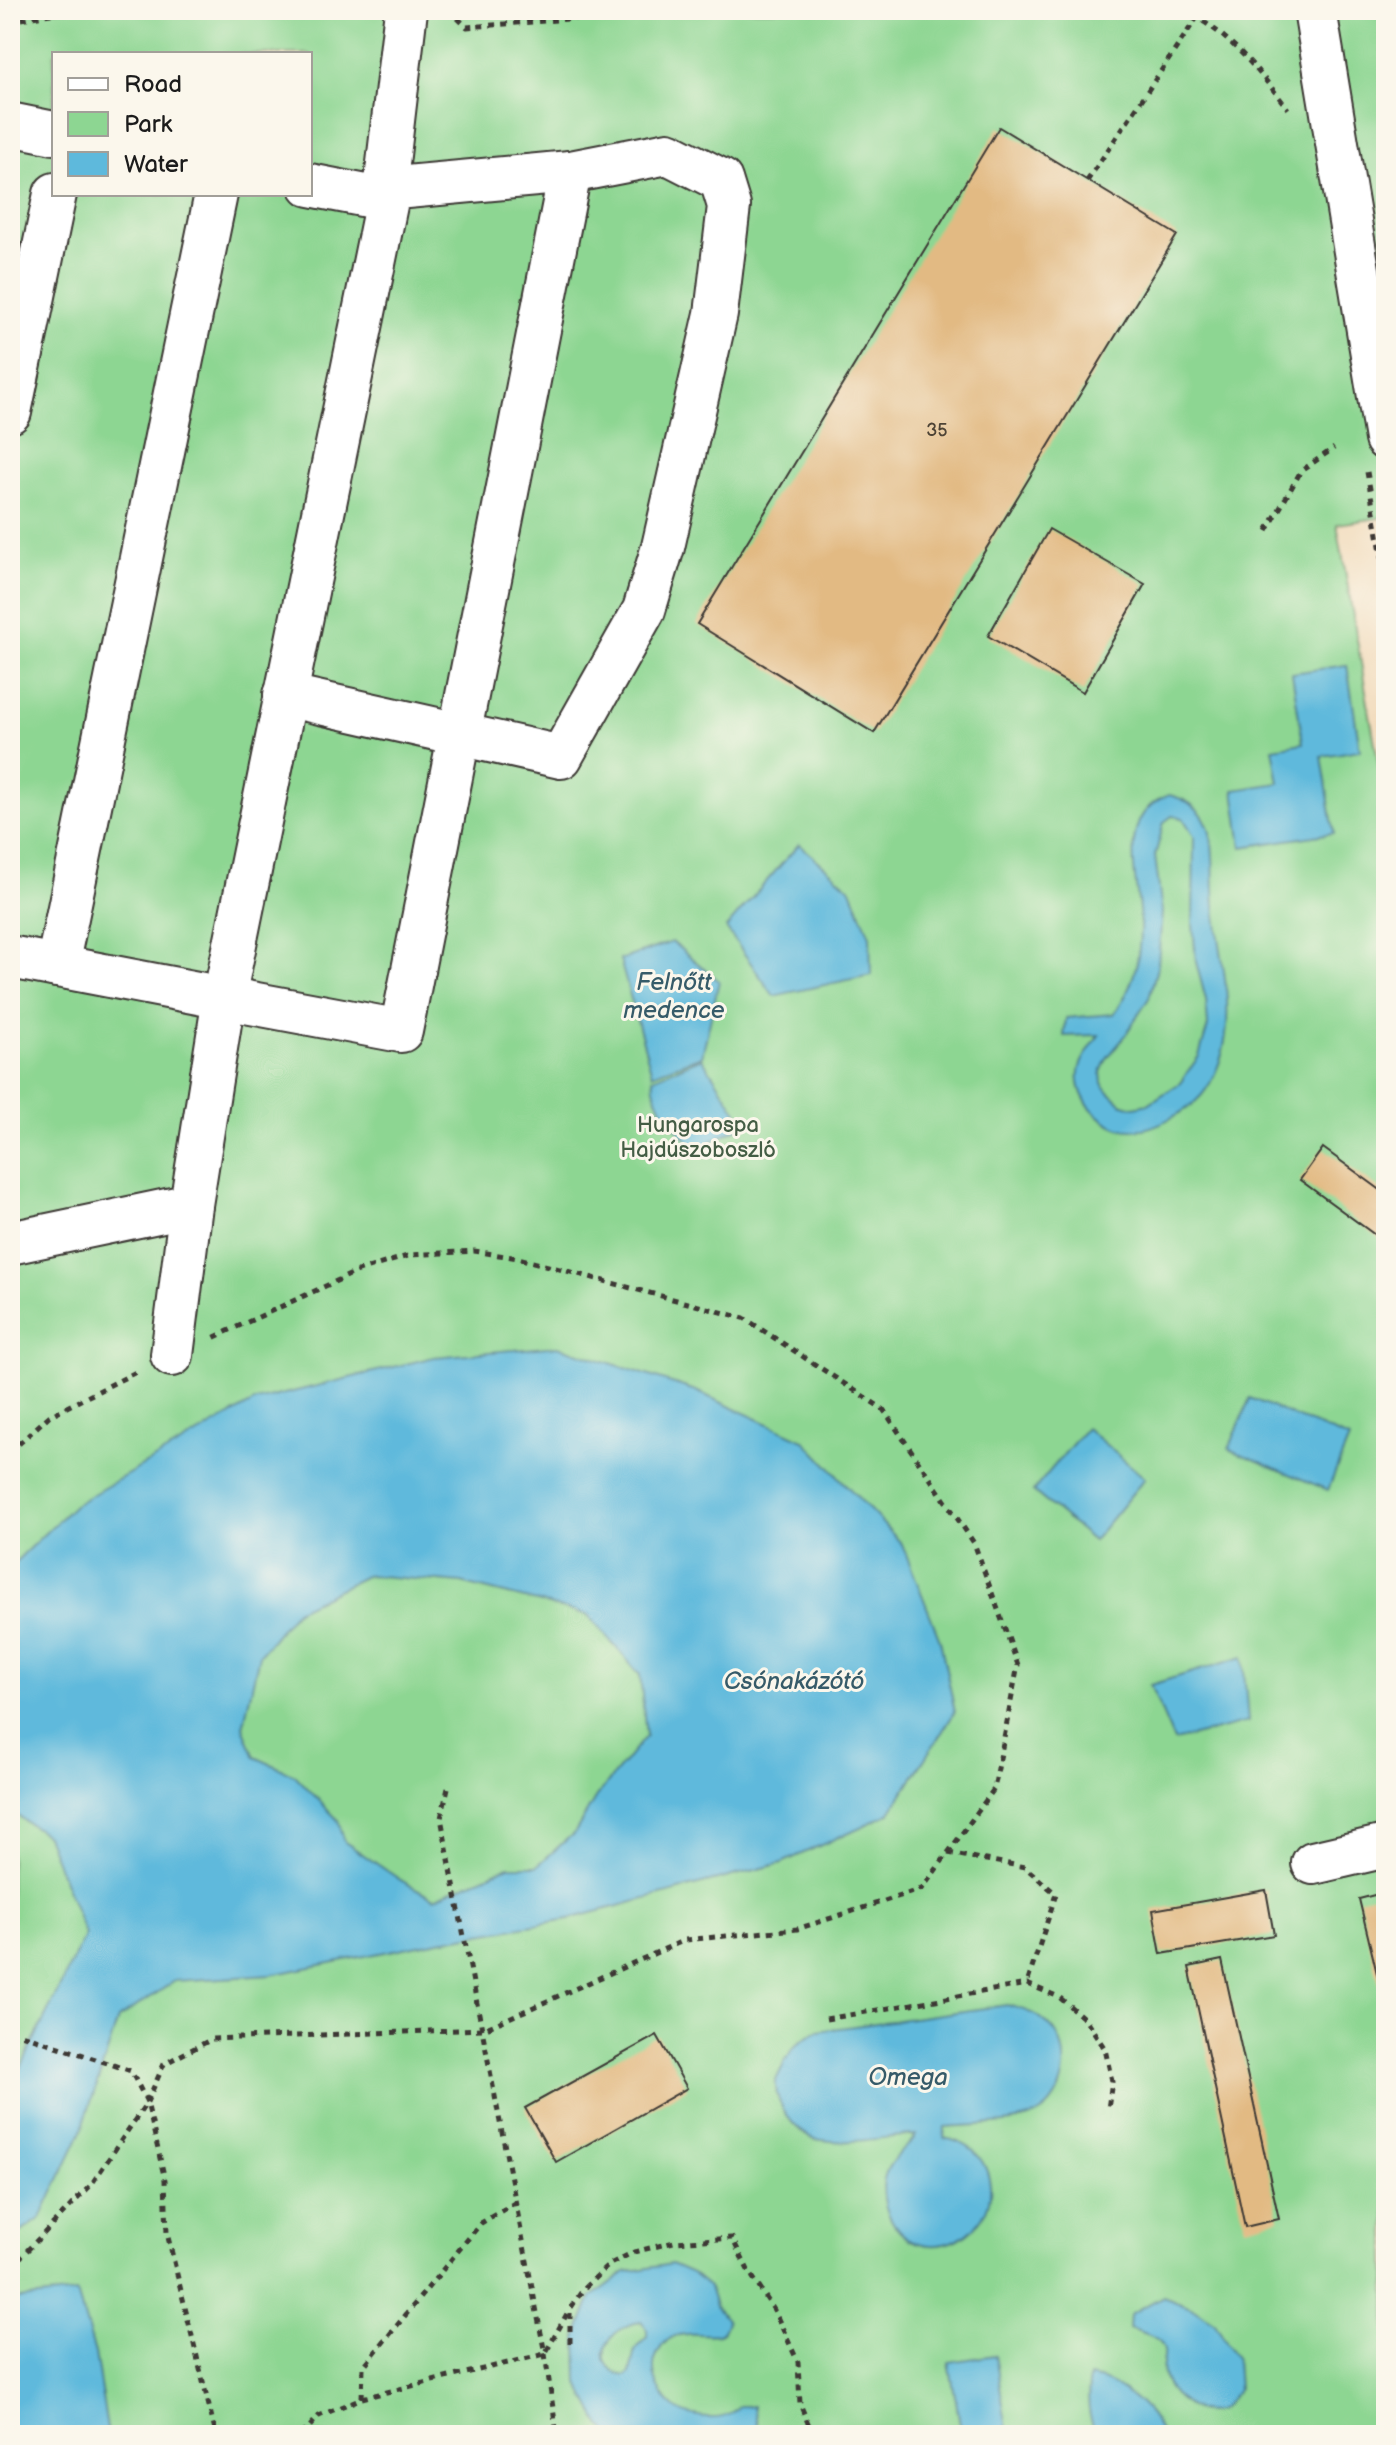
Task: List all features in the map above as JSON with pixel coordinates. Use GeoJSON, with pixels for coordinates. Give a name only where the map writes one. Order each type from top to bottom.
{"type":"FeatureCollection","features":[{"type":"Feature","properties":{"kind":"street"},"geometry":{"type":"LineString","coordinates":[[172,1355],[191,1205],[224,998],[386,194],[406,10]]}},
{"type":"Feature","properties":{"kind":"street"},"geometry":{"type":"LineString","coordinates":[[1315,10],[1386,439]]}},
{"type":"Feature","properties":{"kind":"street"},"geometry":{"type":"LineString","coordinates":[[10,124],[52,133]]}},
{"type":"Feature","properties":{"kind":"street"},"geometry":{"type":"LineString","coordinates":[[285,695],[561,757],[644,610],[663,547],[716,314],[729,206],[721,180],[668,153],[570,172],[386,194],[312,185]]}},
{"type":"Feature","properties":{"kind":"street"},"geometry":{"type":"LineString","coordinates":[[10,957],[401,1031],[570,172]]}},
{"type":"Feature","properties":{"kind":"street"},"geometry":{"type":"LineString","coordinates":[[10,412],[55,196]]}},
{"type":"Feature","properties":{"kind":"street"},"geometry":{"type":"LineString","coordinates":[[57,966],[216,196]]}},
{"type":"Feature","properties":{"kind":"street"},"geometry":{"type":"LineString","coordinates":[[10,1243],[191,1205]]}},
{"type":"Feature","properties":{"kind":"street"},"geometry":{"type":"LineString","coordinates":[[1313,1863],[1386,1846]]}},
{"type":"Feature","properties":{"kind":"path"},"geometry":{"type":"LineString","coordinates":[[10,21],[73,10]]}},
{"type":"Feature","properties":{"kind":"path"},"geometry":{"type":"LineString","coordinates":[[449,10],[467,27],[685,10]]}},
{"type":"Feature","properties":{"kind":"path"},"geometry":{"type":"LineString","coordinates":[[1087,181],[1202,10]]}},
{"type":"Feature","properties":{"kind":"path"},"geometry":{"type":"LineString","coordinates":[[1267,531],[1301,471],[1334,448]]}},
{"type":"Feature","properties":{"kind":"path"},"geometry":{"type":"LineString","coordinates":[[10,1452],[49,1416],[172,1355],[358,1271],[411,1255],[474,1251],[518,1258],[744,1318],[883,1409],[974,1543],[1018,1665],[994,1789],[922,1889],[797,1929],[685,1940],[484,2029],[212,2039],[164,2064],[147,2102],[91,2185],[10,2268]]}},
{"type":"Feature","properties":{"kind":"path"},"geometry":{"type":"LineString","coordinates":[[448,1788],[441,1818],[484,2029],[545,2354],[557,2435]]}},
{"type":"Feature","properties":{"kind":"path"},"geometry":{"type":"LineString","coordinates":[[948,1853],[1025,1867],[1056,1894],[1027,1984]]}},
{"type":"Feature","properties":{"kind":"path"},"geometry":{"type":"LineString","coordinates":[[826,2019],[1027,1984],[1059,1997],[1086,2020],[1099,2039],[1105,2049],[1112,2081],[1108,2109]]}},
{"type":"Feature","properties":{"kind":"path"},"geometry":{"type":"LineString","coordinates":[[10,2035],[21,2034],[131,2071],[147,2102],[165,2180],[167,2233],[216,2435]]}},
{"type":"Feature","properties":{"kind":"path"},"geometry":{"type":"LineString","coordinates":[[362,2398],[363,2367],[481,2223],[516,2202]]}},
{"type":"Feature","properties":{"kind":"path"},"geometry":{"type":"LineString","coordinates":[[302,2435],[319,2416],[362,2398],[545,2354],[584,2288],[610,2264],[634,2252],[674,2242],[732,2238],[774,2310],[798,2362],[800,2404],[813,2435]]}},
{"type":"Feature","properties":{"kind":"path"},"geometry":{"type":"LineString","coordinates":[[570,2309],[570,2343]]}},
{"type":"Feature","properties":{"kind":"green space","name":"Hungarospa Hajdúszoboszló"},"geometry":{"type":"Polygon","coordinates":[[[10,10],[1386,10],[1386,517],[1337,524],[1386,807],[1386,2435],[10,2435],[10,10]]]}},
{"type":"Feature","properties":{"kind":"water"},"geometry":{"type":"Polygon","coordinates":[[[1347,665],[1360,750],[1322,756],[1334,833],[1242,847],[1234,790],[1279,783],[1273,748],[1303,743],[1292,673],[1347,665]]]}},
{"type":"Feature","properties":{"kind":"water"},"geometry":{"type":"Polygon","coordinates":[[[1169,795],[1185,801],[1197,809],[1210,831],[1227,1023],[1219,1063],[1201,1096],[1183,1111],[1159,1124],[1128,1130],[1118,1128],[1099,1116],[1087,1103],[1080,1088],[1081,1063],[1099,1035],[1064,1036],[1066,1018],[1114,1014],[1127,993],[1140,933],[1134,868],[1136,832],[1141,817],[1152,804],[1169,795]],[[1172,816],[1164,822],[1155,856],[1162,912],[1158,964],[1149,998],[1107,1058],[1101,1072],[1102,1083],[1109,1092],[1121,1103],[1134,1107],[1148,1104],[1180,1083],[1199,1056],[1208,1026],[1206,1000],[1196,962],[1193,924],[1194,836],[1183,818],[1172,816]]]}},
{"type":"Feature","properties":{"kind":"water"},"geometry":{"type":"Polygon","coordinates":[[[799,844],[851,889],[870,936],[871,975],[774,996],[726,928],[799,844]]]}},
{"type":"Feature","properties":{"kind":"water","name":"Felnőtt medence"},"geometry":{"type":"Polygon","coordinates":[[[672,942],[719,981],[702,1056],[652,1074],[620,960],[672,942]]]}},
{"type":"Feature","properties":{"kind":"water"},"geometry":{"type":"Polygon","coordinates":[[[702,1058],[745,1124],[697,1149],[662,1109],[653,1078],[702,1058]]]}},
{"type":"Feature","properties":{"kind":"water","name":"Csónakázótó"},"geometry":{"type":"Polygon","coordinates":[[[558,1346],[696,1391],[804,1440],[902,1544],[940,1640],[955,1712],[889,1814],[782,1863],[569,1919],[271,1975],[175,1981],[118,2019],[81,2133],[41,2218],[10,2240],[10,2090],[85,1935],[46,1835],[10,1811],[10,1567],[74,1505],[256,1401],[434,1357],[558,1346]],[[367,1575],[296,1610],[259,1655],[243,1727],[255,1757],[295,1775],[338,1820],[345,1842],[402,1881],[434,1898],[509,1866],[537,1866],[575,1832],[596,1797],[646,1736],[640,1675],[588,1615],[461,1583],[367,1575]]]}},
{"type":"Feature","properties":{"kind":"water"},"geometry":{"type":"Polygon","coordinates":[[[1250,1398],[1349,1439],[1328,1490],[1229,1449],[1250,1398]]]}},
{"type":"Feature","properties":{"kind":"water"},"geometry":{"type":"Polygon","coordinates":[[[1086,1428],[1145,1478],[1093,1541],[1033,1491],[1086,1428]]]}},
{"type":"Feature","properties":{"kind":"water"},"geometry":{"type":"Polygon","coordinates":[[[1243,1657],[1248,1722],[1174,1741],[1150,1685],[1243,1657]]]}},
{"type":"Feature","properties":{"kind":"water","name":"Omega"},"geometry":{"type":"Polygon","coordinates":[[[1007,2005],[1041,2018],[1058,2036],[1064,2058],[1062,2082],[1051,2103],[1034,2116],[1010,2122],[945,2127],[944,2138],[964,2145],[979,2157],[986,2169],[990,2192],[985,2212],[974,2228],[957,2239],[939,2245],[919,2243],[902,2234],[889,2215],[883,2193],[886,2171],[916,2135],[853,2141],[828,2141],[808,2136],[782,2108],[776,2090],[777,2078],[795,2046],[818,2031],[1007,2005]]]}},
{"type":"Feature","properties":{"kind":"water"},"geometry":{"type":"Polygon","coordinates":[[[671,2264],[692,2273],[709,2287],[715,2306],[727,2321],[722,2332],[680,2335],[670,2339],[661,2347],[655,2360],[656,2380],[671,2405],[695,2416],[718,2418],[730,2414],[739,2406],[753,2406],[759,2435],[611,2435],[601,2426],[578,2382],[577,2336],[592,2297],[626,2272],[671,2264]],[[641,2322],[629,2325],[611,2338],[605,2355],[613,2371],[625,2376],[630,2373],[635,2349],[647,2337],[647,2329],[641,2322]]]}},
{"type":"Feature","properties":{"kind":"water"},"geometry":{"type":"Polygon","coordinates":[[[77,2293],[95,2353],[108,2435],[10,2435],[10,2300],[77,2293]]]}},
{"type":"Feature","properties":{"kind":"water"},"geometry":{"type":"Polygon","coordinates":[[[1163,2296],[1191,2307],[1215,2323],[1236,2358],[1238,2390],[1218,2410],[1202,2411],[1180,2401],[1165,2382],[1162,2367],[1164,2352],[1160,2342],[1129,2328],[1130,2314],[1163,2296]]]}},
{"type":"Feature","properties":{"kind":"water"},"geometry":{"type":"Polygon","coordinates":[[[995,2355],[1008,2435],[962,2435],[949,2362],[995,2355]]]}},
{"type":"Feature","properties":{"kind":"water"},"geometry":{"type":"Polygon","coordinates":[[[1090,2377],[1112,2384],[1133,2397],[1150,2415],[1161,2435],[1097,2435],[1089,2407],[1090,2377]]]}},
{"type":"Feature","properties":{"kind":"building"},"geometry":{"type":"Polygon","coordinates":[[[999,127],[1177,235],[874,733],[697,624],[999,127]]]}},
{"type":"Feature","properties":{"kind":"building"},"geometry":{"type":"Polygon","coordinates":[[[1049,529],[1145,584],[1083,692],[988,636],[1049,529]]]}},
{"type":"Feature","properties":{"kind":"building"},"geometry":{"type":"Polygon","coordinates":[[[1323,1148],[1386,1194],[1386,1243],[1300,1180],[1323,1148]]]}},
{"type":"Feature","properties":{"kind":"building"},"geometry":{"type":"Polygon","coordinates":[[[1266,1890],[1274,1935],[1161,1954],[1153,1910],[1266,1890]]]}},
{"type":"Feature","properties":{"kind":"building"},"geometry":{"type":"Polygon","coordinates":[[[1386,1892],[1386,2006],[1385,2007],[1359,1899],[1386,1892]]]}},
{"type":"Feature","properties":{"kind":"building"},"geometry":{"type":"Polygon","coordinates":[[[1222,1960],[1279,2219],[1245,2227],[1189,1967],[1222,1960]]]}},
{"type":"Feature","properties":{"kind":"building"},"geometry":{"type":"Polygon","coordinates":[[[657,2035],[687,2088],[556,2162],[525,2108],[657,2035]]]}}]}
